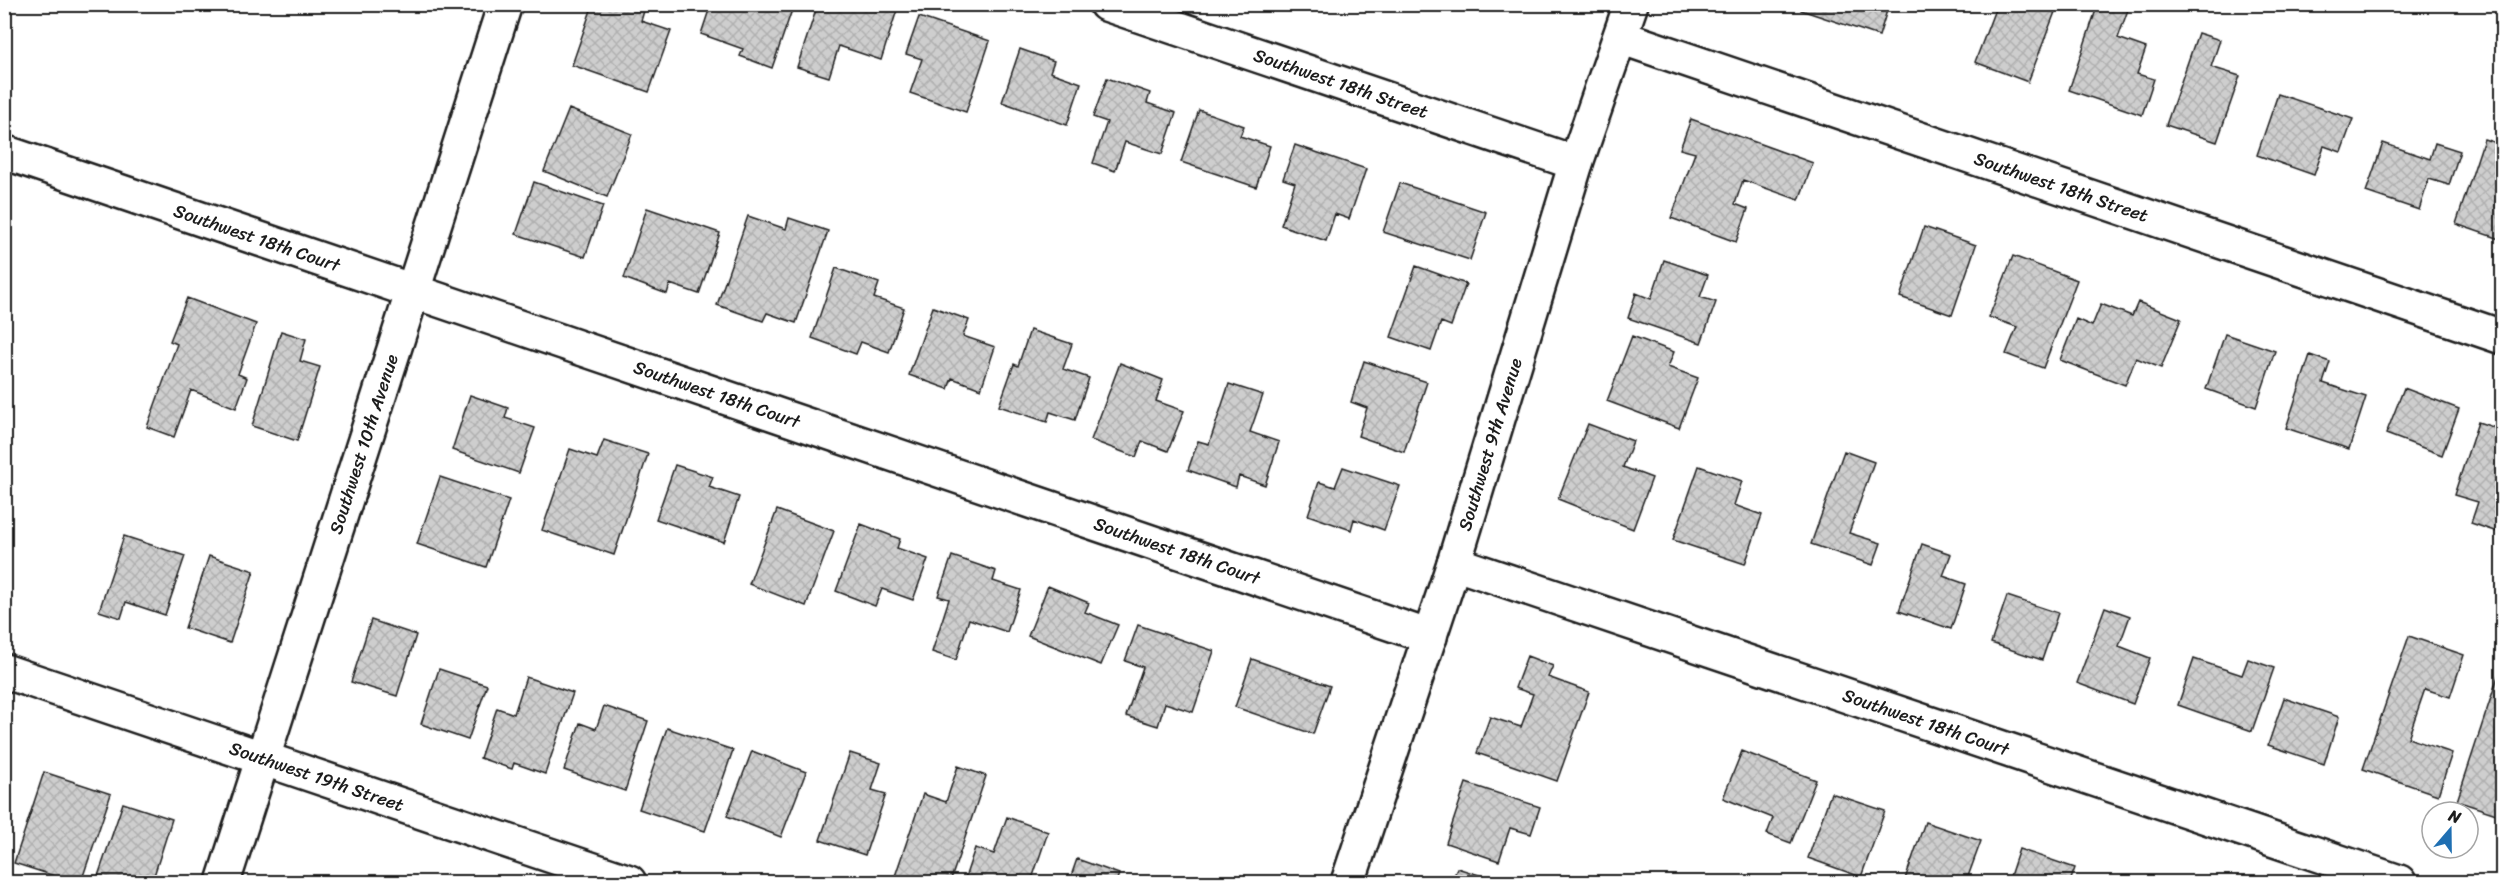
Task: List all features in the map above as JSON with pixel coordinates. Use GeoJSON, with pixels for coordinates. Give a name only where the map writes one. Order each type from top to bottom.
{"type":"FeatureCollection","features":[{"type":"Feature","properties":{"kind":"street","name":"Southwest 10th Avenue"},"geometry":{"type":"LineString","coordinates":[[223,882],[505,4]]}},
{"type":"Feature","properties":{"kind":"street","name":"Southwest 18th Street"},"geometry":{"type":"LineString","coordinates":[[1106,4],[1576,163]]}},
{"type":"Feature","properties":{"kind":"street","name":"Southwest 9th Avenue"},"geometry":{"type":"LineString","coordinates":[[1348,882],[1454,563],[1576,163],[1631,4]]}},
{"type":"Feature","properties":{"kind":"street","name":"Southwest 18th Street"},"geometry":{"type":"LineString","coordinates":[[1620,37],[2502,337]]}},
{"type":"Feature","properties":{"kind":"street","name":"Southwest 18th Court"},"geometry":{"type":"LineString","coordinates":[[4,152],[1430,637]]}},
{"type":"Feature","properties":{"kind":"street","name":"Southwest 18th Court"},"geometry":{"type":"LineString","coordinates":[[1454,563],[2399,882]]}},
{"type":"Feature","properties":{"kind":"street","name":"Southwest 19th Street"},"geometry":{"type":"LineString","coordinates":[[4,671],[629,882]]}},
{"type":"Feature","properties":{"kind":"building"},"geometry":{"type":"Polygon","coordinates":[[[593,4],[646,4],[641,21],[671,31],[649,92],[572,65],[593,4]]]}},
{"type":"Feature","properties":{"kind":"building"},"geometry":{"type":"Polygon","coordinates":[[[711,4],[794,4],[772,68],[740,56],[743,49],[701,34],[711,4]]]}},
{"type":"Feature","properties":{"kind":"building"},"geometry":{"type":"Polygon","coordinates":[[[818,4],[880,4],[897,10],[881,60],[839,46],[829,77],[797,67],[818,4]]]}},
{"type":"Feature","properties":{"kind":"building"},"geometry":{"type":"Polygon","coordinates":[[[1803,4],[1889,4],[1879,36],[1801,10],[1803,4]]]}},
{"type":"Feature","properties":{"kind":"building"},"geometry":{"type":"Polygon","coordinates":[[[1997,4],[2034,4],[2055,12],[2028,82],[1975,62],[1997,4]]]}},
{"type":"Feature","properties":{"kind":"building"},"geometry":{"type":"Polygon","coordinates":[[[2098,4],[2130,4],[2118,38],[2146,48],[2137,74],[2154,79],[2142,115],[2069,90],[2098,4]]]}},
{"type":"Feature","properties":{"kind":"building"},"geometry":{"type":"Polygon","coordinates":[[[919,17],[990,41],[966,112],[910,93],[922,59],[906,54],[919,17]]]}},
{"type":"Feature","properties":{"kind":"building"},"geometry":{"type":"Polygon","coordinates":[[[2198,33],[2220,40],[2211,67],[2240,76],[2217,142],[2166,125],[2198,33]]]}},
{"type":"Feature","properties":{"kind":"building"},"geometry":{"type":"Polygon","coordinates":[[[1020,49],[1054,61],[1050,72],[1081,83],[1067,125],[1002,102],[1020,49]]]}},
{"type":"Feature","properties":{"kind":"building"},"geometry":{"type":"Polygon","coordinates":[[[1107,78],[1150,93],[1147,103],[1176,113],[1162,154],[1125,142],[1115,171],[1093,163],[1107,122],[1093,117],[1107,78]]]}},
{"type":"Feature","properties":{"kind":"building"},"geometry":{"type":"Polygon","coordinates":[[[2278,94],[2353,119],[2341,152],[2324,146],[2314,175],[2257,155],[2278,94]]]}},
{"type":"Feature","properties":{"kind":"building"},"geometry":{"type":"Polygon","coordinates":[[[569,109],[632,134],[607,197],[544,171],[569,109]]]}},
{"type":"Feature","properties":{"kind":"building"},"geometry":{"type":"Polygon","coordinates":[[[1199,110],[1244,126],[1240,136],[1270,146],[1256,187],[1181,162],[1199,110]]]}},
{"type":"Feature","properties":{"kind":"building"},"geometry":{"type":"Polygon","coordinates":[[[1691,119],[1813,163],[1799,200],[1743,180],[1735,204],[1748,209],[1736,242],[1671,218],[1695,153],[1680,149],[1691,119]]]}},
{"type":"Feature","properties":{"kind":"building"},"geometry":{"type":"Polygon","coordinates":[[[2484,139],[2502,145],[2502,240],[2456,224],[2484,139]]]}},
{"type":"Feature","properties":{"kind":"building"},"geometry":{"type":"Polygon","coordinates":[[[2383,143],[2430,159],[2435,143],[2460,151],[2449,185],[2429,179],[2419,210],[2366,192],[2383,143]]]}},
{"type":"Feature","properties":{"kind":"building"},"geometry":{"type":"Polygon","coordinates":[[[1295,145],[1366,169],[1349,219],[1335,214],[1326,241],[1281,225],[1295,183],[1283,179],[1295,145]]]}},
{"type":"Feature","properties":{"kind":"building"},"geometry":{"type":"Polygon","coordinates":[[[534,182],[603,206],[585,257],[516,234],[534,182]]]}},
{"type":"Feature","properties":{"kind":"building"},"geometry":{"type":"Polygon","coordinates":[[[1400,183],[1486,212],[1470,260],[1383,232],[1400,183]]]}},
{"type":"Feature","properties":{"kind":"building"},"geometry":{"type":"Polygon","coordinates":[[[647,208],[720,233],[699,294],[670,284],[667,294],[624,278],[647,208]]]}},
{"type":"Feature","properties":{"kind":"building"},"geometry":{"type":"Polygon","coordinates":[[[748,216],[786,229],[789,218],[828,231],[796,323],[767,313],[763,321],[717,305],[748,216]]]}},
{"type":"Feature","properties":{"kind":"building"},"geometry":{"type":"Polygon","coordinates":[[[1924,227],[1976,245],[1952,315],[1900,297],[1924,227]]]}},
{"type":"Feature","properties":{"kind":"building"},"geometry":{"type":"Polygon","coordinates":[[[2013,256],[2077,280],[2043,368],[2006,354],[2017,327],[1989,317],[2013,256]]]}},
{"type":"Feature","properties":{"kind":"building"},"geometry":{"type":"Polygon","coordinates":[[[1664,260],[1708,275],[1700,297],[1716,302],[1701,343],[1628,318],[1636,293],[1651,299],[1664,260]]]}},
{"type":"Feature","properties":{"kind":"building"},"geometry":{"type":"Polygon","coordinates":[[[1416,266],[1466,284],[1451,326],[1441,322],[1431,351],[1391,337],[1416,266]]]}},
{"type":"Feature","properties":{"kind":"building"},"geometry":{"type":"Polygon","coordinates":[[[836,268],[879,283],[874,298],[904,308],[889,352],[861,342],[856,354],[812,338],[836,268]]]}},
{"type":"Feature","properties":{"kind":"building"},"geometry":{"type":"Polygon","coordinates":[[[187,298],[256,324],[238,374],[247,378],[236,408],[191,390],[174,437],[147,427],[177,344],[170,341],[187,298]]]}},
{"type":"Feature","properties":{"kind":"building"},"geometry":{"type":"Polygon","coordinates":[[[2138,302],[2181,319],[2161,368],[2136,358],[2125,385],[2060,360],[2076,319],[2092,326],[2101,304],[2132,316],[2138,302]]]}},
{"type":"Feature","properties":{"kind":"building"},"geometry":{"type":"Polygon","coordinates":[[[933,307],[969,320],[963,336],[995,347],[981,389],[952,378],[948,389],[909,375],[933,307]]]}},
{"type":"Feature","properties":{"kind":"building"},"geometry":{"type":"Polygon","coordinates":[[[1030,330],[1072,344],[1063,369],[1089,378],[1075,420],[1050,412],[1047,422],[999,406],[1014,364],[1018,366],[1030,330]]]}},
{"type":"Feature","properties":{"kind":"building"},"geometry":{"type":"Polygon","coordinates":[[[281,331],[306,339],[300,361],[320,367],[297,441],[252,426],[281,331]]]}},
{"type":"Feature","properties":{"kind":"building"},"geometry":{"type":"Polygon","coordinates":[[[2225,334],[2275,351],[2256,407],[2206,389],[2225,334]]]}},
{"type":"Feature","properties":{"kind":"building"},"geometry":{"type":"Polygon","coordinates":[[[1632,336],[1674,352],[1668,367],[1698,378],[1679,428],[1607,401],[1632,336]]]}},
{"type":"Feature","properties":{"kind":"building"},"geometry":{"type":"Polygon","coordinates":[[[2310,355],[2330,362],[2323,383],[2366,397],[2349,449],[2286,428],[2310,355]]]}},
{"type":"Feature","properties":{"kind":"building"},"geometry":{"type":"Polygon","coordinates":[[[1364,361],[1427,382],[1404,452],[1358,436],[1367,408],[1351,402],[1364,361]]]}},
{"type":"Feature","properties":{"kind":"building"},"geometry":{"type":"Polygon","coordinates":[[[1120,363],[1163,380],[1156,401],[1184,411],[1168,451],[1142,441],[1136,457],[1091,440],[1120,363]]]}},
{"type":"Feature","properties":{"kind":"building"},"geometry":{"type":"Polygon","coordinates":[[[1229,384],[1263,395],[1250,432],[1279,442],[1265,485],[1239,476],[1236,487],[1188,470],[1198,441],[1209,444],[1229,384]]]}},
{"type":"Feature","properties":{"kind":"building"},"geometry":{"type":"Polygon","coordinates":[[[2404,388],[2459,409],[2442,455],[2386,434],[2404,388]]]}},
{"type":"Feature","properties":{"kind":"building"},"geometry":{"type":"Polygon","coordinates":[[[470,395],[508,408],[505,418],[535,428],[519,473],[452,450],[470,395]]]}},
{"type":"Feature","properties":{"kind":"building"},"geometry":{"type":"Polygon","coordinates":[[[2478,422],[2502,430],[2502,525],[2500,533],[2471,523],[2478,502],[2454,495],[2478,422]]]}},
{"type":"Feature","properties":{"kind":"building"},"geometry":{"type":"Polygon","coordinates":[[[1588,424],[1633,441],[1623,467],[1652,478],[1633,529],[1558,499],[1588,424]]]}},
{"type":"Feature","properties":{"kind":"building"},"geometry":{"type":"Polygon","coordinates":[[[604,440],[648,454],[614,555],[542,530],[570,449],[597,458],[604,440]]]}},
{"type":"Feature","properties":{"kind":"building"},"geometry":{"type":"Polygon","coordinates":[[[1844,451],[1874,462],[1849,533],[1881,543],[1873,565],[1811,544],[1844,451]]]}},
{"type":"Feature","properties":{"kind":"building"},"geometry":{"type":"Polygon","coordinates":[[[675,465],[713,477],[709,487],[739,497],[724,542],[656,519],[675,465]]]}},
{"type":"Feature","properties":{"kind":"building"},"geometry":{"type":"Polygon","coordinates":[[[1699,466],[1742,481],[1734,505],[1762,515],[1745,564],[1673,540],[1699,466]]]}},
{"type":"Feature","properties":{"kind":"building"},"geometry":{"type":"Polygon","coordinates":[[[1343,467],[1400,486],[1384,530],[1354,519],[1351,530],[1308,515],[1319,482],[1335,487],[1343,467]]]}},
{"type":"Feature","properties":{"kind":"building"},"geometry":{"type":"Polygon","coordinates":[[[440,477],[509,500],[486,567],[417,544],[440,477]]]}},
{"type":"Feature","properties":{"kind":"building"},"geometry":{"type":"Polygon","coordinates":[[[777,510],[834,531],[806,606],[749,584],[777,510]]]}},
{"type":"Feature","properties":{"kind":"building"},"geometry":{"type":"Polygon","coordinates":[[[861,524],[900,539],[897,548],[928,559],[913,600],[882,589],[875,606],[836,591],[861,524]]]}},
{"type":"Feature","properties":{"kind":"building"},"geometry":{"type":"Polygon","coordinates":[[[124,536],[185,556],[165,615],[126,602],[121,618],[99,611],[124,536]]]}},
{"type":"Feature","properties":{"kind":"building"},"geometry":{"type":"Polygon","coordinates":[[[1922,544],[1951,554],[1943,576],[1966,584],[1951,629],[1899,611],[1922,544]]]}},
{"type":"Feature","properties":{"kind":"building"},"geometry":{"type":"Polygon","coordinates":[[[209,556],[254,571],[230,643],[185,628],[209,556]]]}},
{"type":"Feature","properties":{"kind":"building"},"geometry":{"type":"Polygon","coordinates":[[[952,556],[996,571],[993,581],[1021,590],[1007,632],[969,619],[956,660],[932,652],[949,599],[938,596],[952,556]]]}},
{"type":"Feature","properties":{"kind":"building"},"geometry":{"type":"Polygon","coordinates":[[[1048,586],[1089,603],[1085,612],[1118,625],[1101,665],[1028,636],[1048,586]]]}},
{"type":"Feature","properties":{"kind":"building"},"geometry":{"type":"Polygon","coordinates":[[[2007,596],[2058,613],[2042,660],[1991,643],[2007,596]]]}},
{"type":"Feature","properties":{"kind":"building"},"geometry":{"type":"Polygon","coordinates":[[[2105,607],[2130,616],[2119,646],[2150,658],[2133,704],[2077,683],[2105,607]]]}},
{"type":"Feature","properties":{"kind":"building"},"geometry":{"type":"Polygon","coordinates":[[[371,620],[416,635],[397,696],[351,682],[371,620]]]}},
{"type":"Feature","properties":{"kind":"building"},"geometry":{"type":"Polygon","coordinates":[[[1138,625],[1214,651],[1193,712],[1165,703],[1158,726],[1126,716],[1143,667],[1125,661],[1138,625]]]}},
{"type":"Feature","properties":{"kind":"building"},"geometry":{"type":"Polygon","coordinates":[[[2409,636],[2464,655],[2450,697],[2425,689],[2408,738],[2452,753],[2438,795],[2363,769],[2409,636]]]}},
{"type":"Feature","properties":{"kind":"building"},"geometry":{"type":"Polygon","coordinates":[[[1527,656],[1553,666],[1548,677],[1589,692],[1557,781],[1477,753],[1490,717],[1521,727],[1533,694],[1515,688],[1527,656]]]}},
{"type":"Feature","properties":{"kind":"building"},"geometry":{"type":"Polygon","coordinates":[[[1252,659],[1330,686],[1313,734],[1235,707],[1252,659]]]}},
{"type":"Feature","properties":{"kind":"building"},"geometry":{"type":"Polygon","coordinates":[[[2194,659],[2242,675],[2248,659],[2274,668],[2252,731],[2178,705],[2194,659]]]}},
{"type":"Feature","properties":{"kind":"building"},"geometry":{"type":"Polygon","coordinates":[[[2502,664],[2502,816],[2480,809],[2480,800],[2457,800],[2502,664]]]}},
{"type":"Feature","properties":{"kind":"building"},"geometry":{"type":"Polygon","coordinates":[[[439,669],[487,685],[468,740],[421,724],[439,669]]]}},
{"type":"Feature","properties":{"kind":"building"},"geometry":{"type":"Polygon","coordinates":[[[526,677],[573,693],[545,774],[514,763],[512,769],[480,758],[497,708],[514,714],[526,677]]]}},
{"type":"Feature","properties":{"kind":"building"},"geometry":{"type":"Polygon","coordinates":[[[2284,698],[2339,717],[2324,764],[2268,745],[2284,698]]]}},
{"type":"Feature","properties":{"kind":"building"},"geometry":{"type":"Polygon","coordinates":[[[604,706],[648,721],[625,791],[564,770],[580,723],[596,729],[604,706]]]}},
{"type":"Feature","properties":{"kind":"building"},"geometry":{"type":"Polygon","coordinates":[[[667,728],[733,750],[705,831],[639,809],[667,728]]]}},
{"type":"Feature","properties":{"kind":"building"},"geometry":{"type":"Polygon","coordinates":[[[752,751],[806,772],[781,837],[727,816],[752,751]]]}},
{"type":"Feature","properties":{"kind":"building"},"geometry":{"type":"Polygon","coordinates":[[[1742,751],[1816,780],[1791,843],[1767,834],[1773,818],[1723,798],[1742,751]]]}},
{"type":"Feature","properties":{"kind":"building"},"geometry":{"type":"Polygon","coordinates":[[[850,753],[881,763],[872,790],[886,794],[865,855],[820,840],[850,753]]]}},
{"type":"Feature","properties":{"kind":"building"},"geometry":{"type":"Polygon","coordinates":[[[958,766],[986,776],[950,882],[893,882],[923,794],[946,802],[958,766]]]}},
{"type":"Feature","properties":{"kind":"building"},"geometry":{"type":"Polygon","coordinates":[[[44,772],[111,794],[81,882],[73,882],[14,863],[44,772]]]}},
{"type":"Feature","properties":{"kind":"building"},"geometry":{"type":"Polygon","coordinates":[[[1466,783],[1540,807],[1531,834],[1510,828],[1499,861],[1446,843],[1466,783]]]}},
{"type":"Feature","properties":{"kind":"building"},"geometry":{"type":"Polygon","coordinates":[[[1831,793],[1885,811],[1861,877],[1808,858],[1831,793]]]}},
{"type":"Feature","properties":{"kind":"building"},"geometry":{"type":"Polygon","coordinates":[[[123,803],[172,819],[152,882],[96,882],[123,803]]]}},
{"type":"Feature","properties":{"kind":"building"},"geometry":{"type":"Polygon","coordinates":[[[1007,817],[1048,832],[1031,882],[964,881],[975,848],[994,854],[1007,817]]]}},
{"type":"Feature","properties":{"kind":"building"},"geometry":{"type":"Polygon","coordinates":[[[1925,822],[1981,841],[1966,882],[1904,882],[1925,822]]]}},
{"type":"Feature","properties":{"kind":"building"},"geometry":{"type":"Polygon","coordinates":[[[2019,849],[2075,868],[2070,882],[2008,882],[2019,849]]]}},
{"type":"Feature","properties":{"kind":"building"},"geometry":{"type":"Polygon","coordinates":[[[1077,859],[1119,874],[1116,882],[1069,882],[1077,859]]]}},
{"type":"Feature","properties":{"kind":"building"},"geometry":{"type":"Polygon","coordinates":[[[1457,868],[1501,882],[1452,882],[1457,868]]]}}]}
